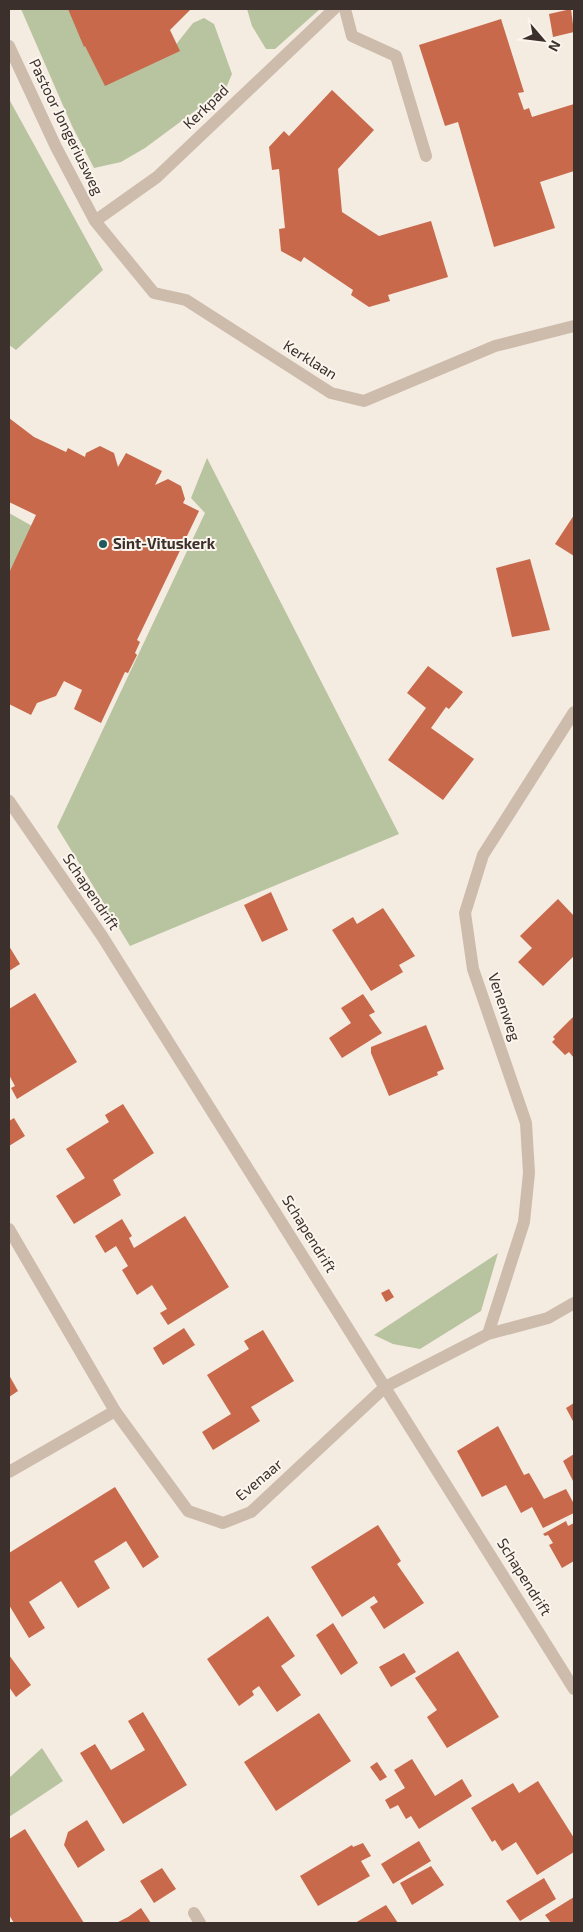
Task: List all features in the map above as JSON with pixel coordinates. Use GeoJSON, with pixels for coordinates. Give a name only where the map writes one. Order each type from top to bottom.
{"type":"FeatureCollection","features":[{"type":"Feature","properties":{"kind":"street","name":"Kerkpad"},"geometry":{"type":"LineString","coordinates":[[95,221],[157,177],[334,9]]}},
{"type":"Feature","properties":{"kind":"street"},"geometry":{"type":"LineString","coordinates":[[345,9],[352,36],[396,56],[426,156]]}},
{"type":"Feature","properties":{"kind":"street","name":"Pastoor Jongeriusweg"},"geometry":{"type":"LineString","coordinates":[[9,46],[56,147],[95,221]]}},
{"type":"Feature","properties":{"kind":"street","name":"Kerklaan"},"geometry":{"type":"LineString","coordinates":[[95,221],[154,293],[186,300],[331,393],[364,401],[495,346],[574,326]]}},
{"type":"Feature","properties":{"kind":"street","name":"Venenweg"},"geometry":{"type":"LineString","coordinates":[[488,1334],[524,1222],[529,1173],[526,1123],[474,969],[465,913],[482,855],[574,712]]}},
{"type":"Feature","properties":{"kind":"street","name":"Schapendrift"},"geometry":{"type":"LineString","coordinates":[[9,801],[102,936],[386,1386],[574,1689]]}},
{"type":"Feature","properties":{"kind":"street","name":"Evenaar"},"geometry":{"type":"LineString","coordinates":[[9,1229],[115,1411],[188,1511],[223,1523],[251,1512],[386,1386],[488,1334],[548,1318],[574,1303]]}},
{"type":"Feature","properties":{"kind":"street"},"geometry":{"type":"LineString","coordinates":[[9,1472],[115,1411]]}},
{"type":"Feature","properties":{"kind":"green space"},"geometry":{"type":"Polygon","coordinates":[[[21,9],[143,9],[139,13],[174,47],[193,23],[204,18],[214,24],[232,74],[226,88],[145,148],[121,162],[94,168],[72,126],[21,9]]]}},
{"type":"Feature","properties":{"kind":"green space"},"geometry":{"type":"Polygon","coordinates":[[[247,9],[320,9],[275,49],[266,49],[252,26],[247,9]]]}},
{"type":"Feature","properties":{"kind":"green space"},"geometry":{"type":"Polygon","coordinates":[[[9,99],[103,270],[16,350],[9,345],[9,99]]]}},
{"type":"Feature","properties":{"kind":"green space"},"geometry":{"type":"Polygon","coordinates":[[[207,458],[399,834],[130,946],[57,827],[205,513],[191,498],[207,458]]]}},
{"type":"Feature","properties":{"kind":"green space"},"geometry":{"type":"Polygon","coordinates":[[[9,513],[41,531],[17,574],[9,569],[9,513]]]}},
{"type":"Feature","properties":{"kind":"green space"},"geometry":{"type":"Polygon","coordinates":[[[498,1253],[481,1311],[420,1349],[393,1344],[374,1335],[498,1253]]]}},
{"type":"Feature","properties":{"kind":"green space"},"geometry":{"type":"Polygon","coordinates":[[[42,1748],[63,1781],[9,1817],[9,1778],[42,1748]]]}},
{"type":"Feature","properties":{"kind":"building"},"geometry":{"type":"Polygon","coordinates":[[[68,9],[191,9],[170,30],[180,51],[105,86],[84,47],[68,9]]]}},
{"type":"Feature","properties":{"kind":"building"},"geometry":{"type":"Polygon","coordinates":[[[571,9],[574,32],[553,37],[549,14],[571,9]]]}},
{"type":"Feature","properties":{"kind":"building"},"geometry":{"type":"Polygon","coordinates":[[[501,19],[524,92],[518,93],[524,110],[529,108],[532,117],[574,104],[574,171],[540,182],[555,228],[494,247],[458,122],[445,126],[419,45],[501,19]]]}},
{"type":"Feature","properties":{"kind":"building"},"geometry":{"type":"Polygon","coordinates":[[[332,90],[374,130],[338,169],[342,212],[379,236],[431,221],[448,277],[388,295],[390,301],[369,307],[351,295],[353,290],[304,257],[301,262],[281,251],[279,229],[285,228],[279,169],[272,170],[269,147],[284,131],[289,136],[332,90]]]}},
{"type":"Feature","properties":{"kind":"building","name":"Sint-Vituskerk"},"geometry":{"type":"Polygon","coordinates":[[[9,418],[34,437],[66,452],[68,448],[85,457],[86,453],[100,446],[114,453],[118,467],[126,453],[162,471],[155,485],[168,479],[181,486],[185,499],[183,503],[199,511],[137,640],[140,642],[135,653],[137,655],[128,673],[125,672],[101,723],[74,709],[82,690],[64,681],[56,696],[37,703],[31,715],[9,704],[9,573],[36,515],[9,502],[9,418]]]}},
{"type":"Feature","properties":{"kind":"building"},"geometry":{"type":"Polygon","coordinates":[[[574,515],[574,556],[555,544],[574,515]]]}},
{"type":"Feature","properties":{"kind":"building"},"geometry":{"type":"Polygon","coordinates":[[[530,559],[550,630],[512,637],[496,568],[530,559]]]}},
{"type":"Feature","properties":{"kind":"building"},"geometry":{"type":"Polygon","coordinates":[[[428,666],[463,692],[449,709],[446,707],[431,728],[474,759],[443,800],[388,760],[426,708],[407,693],[428,666]]]}},
{"type":"Feature","properties":{"kind":"building"},"geometry":{"type":"Polygon","coordinates":[[[271,892],[288,930],[262,942],[244,905],[271,892]]]}},
{"type":"Feature","properties":{"kind":"building"},"geometry":{"type":"Polygon","coordinates":[[[558,899],[574,916],[574,956],[543,986],[518,962],[532,948],[520,936],[558,899]]]}},
{"type":"Feature","properties":{"kind":"building"},"geometry":{"type":"Polygon","coordinates":[[[383,908],[415,956],[399,965],[403,972],[371,991],[332,930],[353,917],[357,924],[383,908]]]}},
{"type":"Feature","properties":{"kind":"building"},"geometry":{"type":"Polygon","coordinates":[[[9,946],[20,964],[9,971],[9,946]]]}},
{"type":"Feature","properties":{"kind":"building"},"geometry":{"type":"Polygon","coordinates":[[[35,993],[77,1062],[17,1099],[11,1088],[15,1086],[9,1075],[9,1009],[35,993]]]}},
{"type":"Feature","properties":{"kind":"building"},"geometry":{"type":"Polygon","coordinates":[[[363,994],[375,1012],[369,1015],[382,1033],[342,1058],[329,1038],[351,1023],[341,1008],[363,994]]]}},
{"type":"Feature","properties":{"kind":"building"},"geometry":{"type":"Polygon","coordinates":[[[574,1016],[574,1058],[569,1052],[565,1055],[552,1042],[555,1039],[553,1037],[574,1016]]]}},
{"type":"Feature","properties":{"kind":"building"},"geometry":{"type":"Polygon","coordinates":[[[426,1025],[444,1069],[437,1072],[438,1075],[389,1096],[371,1053],[371,1047],[426,1025]]]}},
{"type":"Feature","properties":{"kind":"building"},"geometry":{"type":"Polygon","coordinates":[[[123,1104],[154,1153],[113,1180],[121,1195],[74,1224],[56,1196],[85,1178],[66,1149],[109,1122],[105,1115],[123,1104]]]}},
{"type":"Feature","properties":{"kind":"building"},"geometry":{"type":"Polygon","coordinates":[[[14,1118],[25,1136],[9,1146],[9,1121],[14,1118]]]}},
{"type":"Feature","properties":{"kind":"building"},"geometry":{"type":"Polygon","coordinates":[[[185,1216],[229,1287],[168,1325],[160,1313],[167,1309],[152,1285],[137,1295],[122,1270],[128,1266],[116,1246],[105,1253],[95,1236],[122,1219],[132,1236],[129,1238],[134,1248],[185,1216]]]}},
{"type":"Feature","properties":{"kind":"building"},"geometry":{"type":"Polygon","coordinates":[[[389,1289],[394,1297],[386,1302],[381,1293],[389,1289]]]}},
{"type":"Feature","properties":{"kind":"building"},"geometry":{"type":"Polygon","coordinates":[[[184,1328],[195,1345],[163,1365],[153,1348],[184,1328]]]}},
{"type":"Feature","properties":{"kind":"building"},"geometry":{"type":"Polygon","coordinates":[[[263,1330],[294,1381],[251,1407],[260,1421],[213,1450],[202,1432],[231,1414],[207,1375],[249,1349],[244,1341],[263,1330]]]}},
{"type":"Feature","properties":{"kind":"building"},"geometry":{"type":"Polygon","coordinates":[[[9,1375],[18,1391],[9,1397],[9,1375]]]}},
{"type":"Feature","properties":{"kind":"building"},"geometry":{"type":"Polygon","coordinates":[[[574,1403],[574,1423],[566,1408],[574,1403]]]}},
{"type":"Feature","properties":{"kind":"building"},"geometry":{"type":"Polygon","coordinates":[[[498,1426],[524,1475],[529,1473],[544,1499],[566,1489],[574,1504],[574,1513],[543,1528],[532,1507],[521,1513],[506,1485],[482,1497],[457,1451],[498,1426]]]}},
{"type":"Feature","properties":{"kind":"building"},"geometry":{"type":"Polygon","coordinates":[[[574,1454],[574,1483],[563,1461],[574,1454]]]}},
{"type":"Feature","properties":{"kind":"building"},"geometry":{"type":"Polygon","coordinates":[[[115,1487],[159,1557],[143,1568],[126,1541],[94,1561],[110,1588],[78,1608],[61,1581],[29,1602],[45,1628],[29,1638],[9,1605],[9,1553],[115,1487]]]}},
{"type":"Feature","properties":{"kind":"building"},"geometry":{"type":"Polygon","coordinates":[[[566,1521],[568,1526],[574,1523],[574,1561],[562,1568],[549,1545],[553,1543],[548,1535],[545,1536],[543,1534],[566,1521]]]}},
{"type":"Feature","properties":{"kind":"building"},"geometry":{"type":"Polygon","coordinates":[[[378,1525],[401,1561],[397,1564],[424,1603],[384,1629],[370,1607],[378,1602],[374,1596],[342,1617],[311,1567],[378,1525]]]}},
{"type":"Feature","properties":{"kind":"building"},"geometry":{"type":"Polygon","coordinates":[[[268,1616],[295,1656],[281,1666],[301,1695],[277,1712],[259,1686],[252,1691],[254,1695],[239,1706],[207,1659],[268,1616]]]}},
{"type":"Feature","properties":{"kind":"building"},"geometry":{"type":"Polygon","coordinates":[[[333,1623],[358,1663],[341,1675],[316,1635],[333,1623]]]}},
{"type":"Feature","properties":{"kind":"building"},"geometry":{"type":"Polygon","coordinates":[[[458,1651],[499,1717],[447,1748],[427,1717],[437,1710],[415,1678],[458,1651]]]}},
{"type":"Feature","properties":{"kind":"building"},"geometry":{"type":"Polygon","coordinates":[[[404,1653],[416,1672],[391,1687],[379,1667],[404,1653]]]}},
{"type":"Feature","properties":{"kind":"building"},"geometry":{"type":"Polygon","coordinates":[[[9,1655],[31,1685],[16,1697],[9,1687],[9,1655]]]}},
{"type":"Feature","properties":{"kind":"building"},"geometry":{"type":"Polygon","coordinates":[[[143,1712],[187,1785],[123,1824],[80,1753],[95,1744],[111,1770],[145,1750],[128,1721],[143,1712]]]}},
{"type":"Feature","properties":{"kind":"building"},"geometry":{"type":"Polygon","coordinates":[[[319,1713],[351,1761],[276,1811],[244,1762],[319,1713]]]}},
{"type":"Feature","properties":{"kind":"building"},"geometry":{"type":"Polygon","coordinates":[[[412,1759],[435,1796],[462,1779],[472,1796],[419,1829],[411,1816],[406,1819],[398,1805],[390,1809],[385,1800],[405,1788],[394,1770],[412,1759]]]}},
{"type":"Feature","properties":{"kind":"building"},"geometry":{"type":"Polygon","coordinates":[[[377,1762],[387,1777],[380,1781],[370,1767],[377,1762]]]}},
{"type":"Feature","properties":{"kind":"building"},"geometry":{"type":"Polygon","coordinates":[[[538,1781],[574,1838],[574,1852],[537,1875],[516,1842],[502,1851],[495,1840],[492,1842],[471,1808],[513,1783],[519,1793],[538,1781]]]}},
{"type":"Feature","properties":{"kind":"building"},"geometry":{"type":"Polygon","coordinates":[[[87,1820],[105,1850],[78,1868],[64,1845],[68,1832],[87,1820]]]}},
{"type":"Feature","properties":{"kind":"building"},"geometry":{"type":"Polygon","coordinates":[[[25,1829],[84,1923],[14,1923],[9,1915],[9,1839],[25,1829]]]}},
{"type":"Feature","properties":{"kind":"building"},"geometry":{"type":"Polygon","coordinates":[[[419,1841],[431,1861],[393,1884],[381,1864],[419,1841]]]}},
{"type":"Feature","properties":{"kind":"building"},"geometry":{"type":"Polygon","coordinates":[[[363,1843],[371,1856],[361,1861],[370,1876],[318,1906],[300,1876],[352,1845],[353,1847],[363,1843]]]}},
{"type":"Feature","properties":{"kind":"building"},"geometry":{"type":"Polygon","coordinates":[[[431,1866],[444,1885],[412,1905],[400,1883],[431,1866]]]}},
{"type":"Feature","properties":{"kind":"building"},"geometry":{"type":"Polygon","coordinates":[[[162,1868],[176,1889],[154,1903],[140,1881],[162,1868]]]}},
{"type":"Feature","properties":{"kind":"building"},"geometry":{"type":"Polygon","coordinates":[[[544,1878],[556,1899],[520,1921],[506,1901],[544,1878]]]}},
{"type":"Feature","properties":{"kind":"building"},"geometry":{"type":"Polygon","coordinates":[[[574,1897],[574,1923],[551,1923],[545,1915],[574,1897]]]}},
{"type":"Feature","properties":{"kind":"building"},"geometry":{"type":"Polygon","coordinates":[[[386,1905],[398,1923],[355,1923],[386,1905]]]}},
{"type":"Feature","properties":{"kind":"building"},"geometry":{"type":"Polygon","coordinates":[[[141,1908],[151,1923],[116,1923],[128,1917],[141,1908]]]}},
{"type":"Feature","properties":{"kind":"place","name":"Sint-Vituskerk"},"geometry":{"type":"Point","coordinates":[103,544]}}]}
